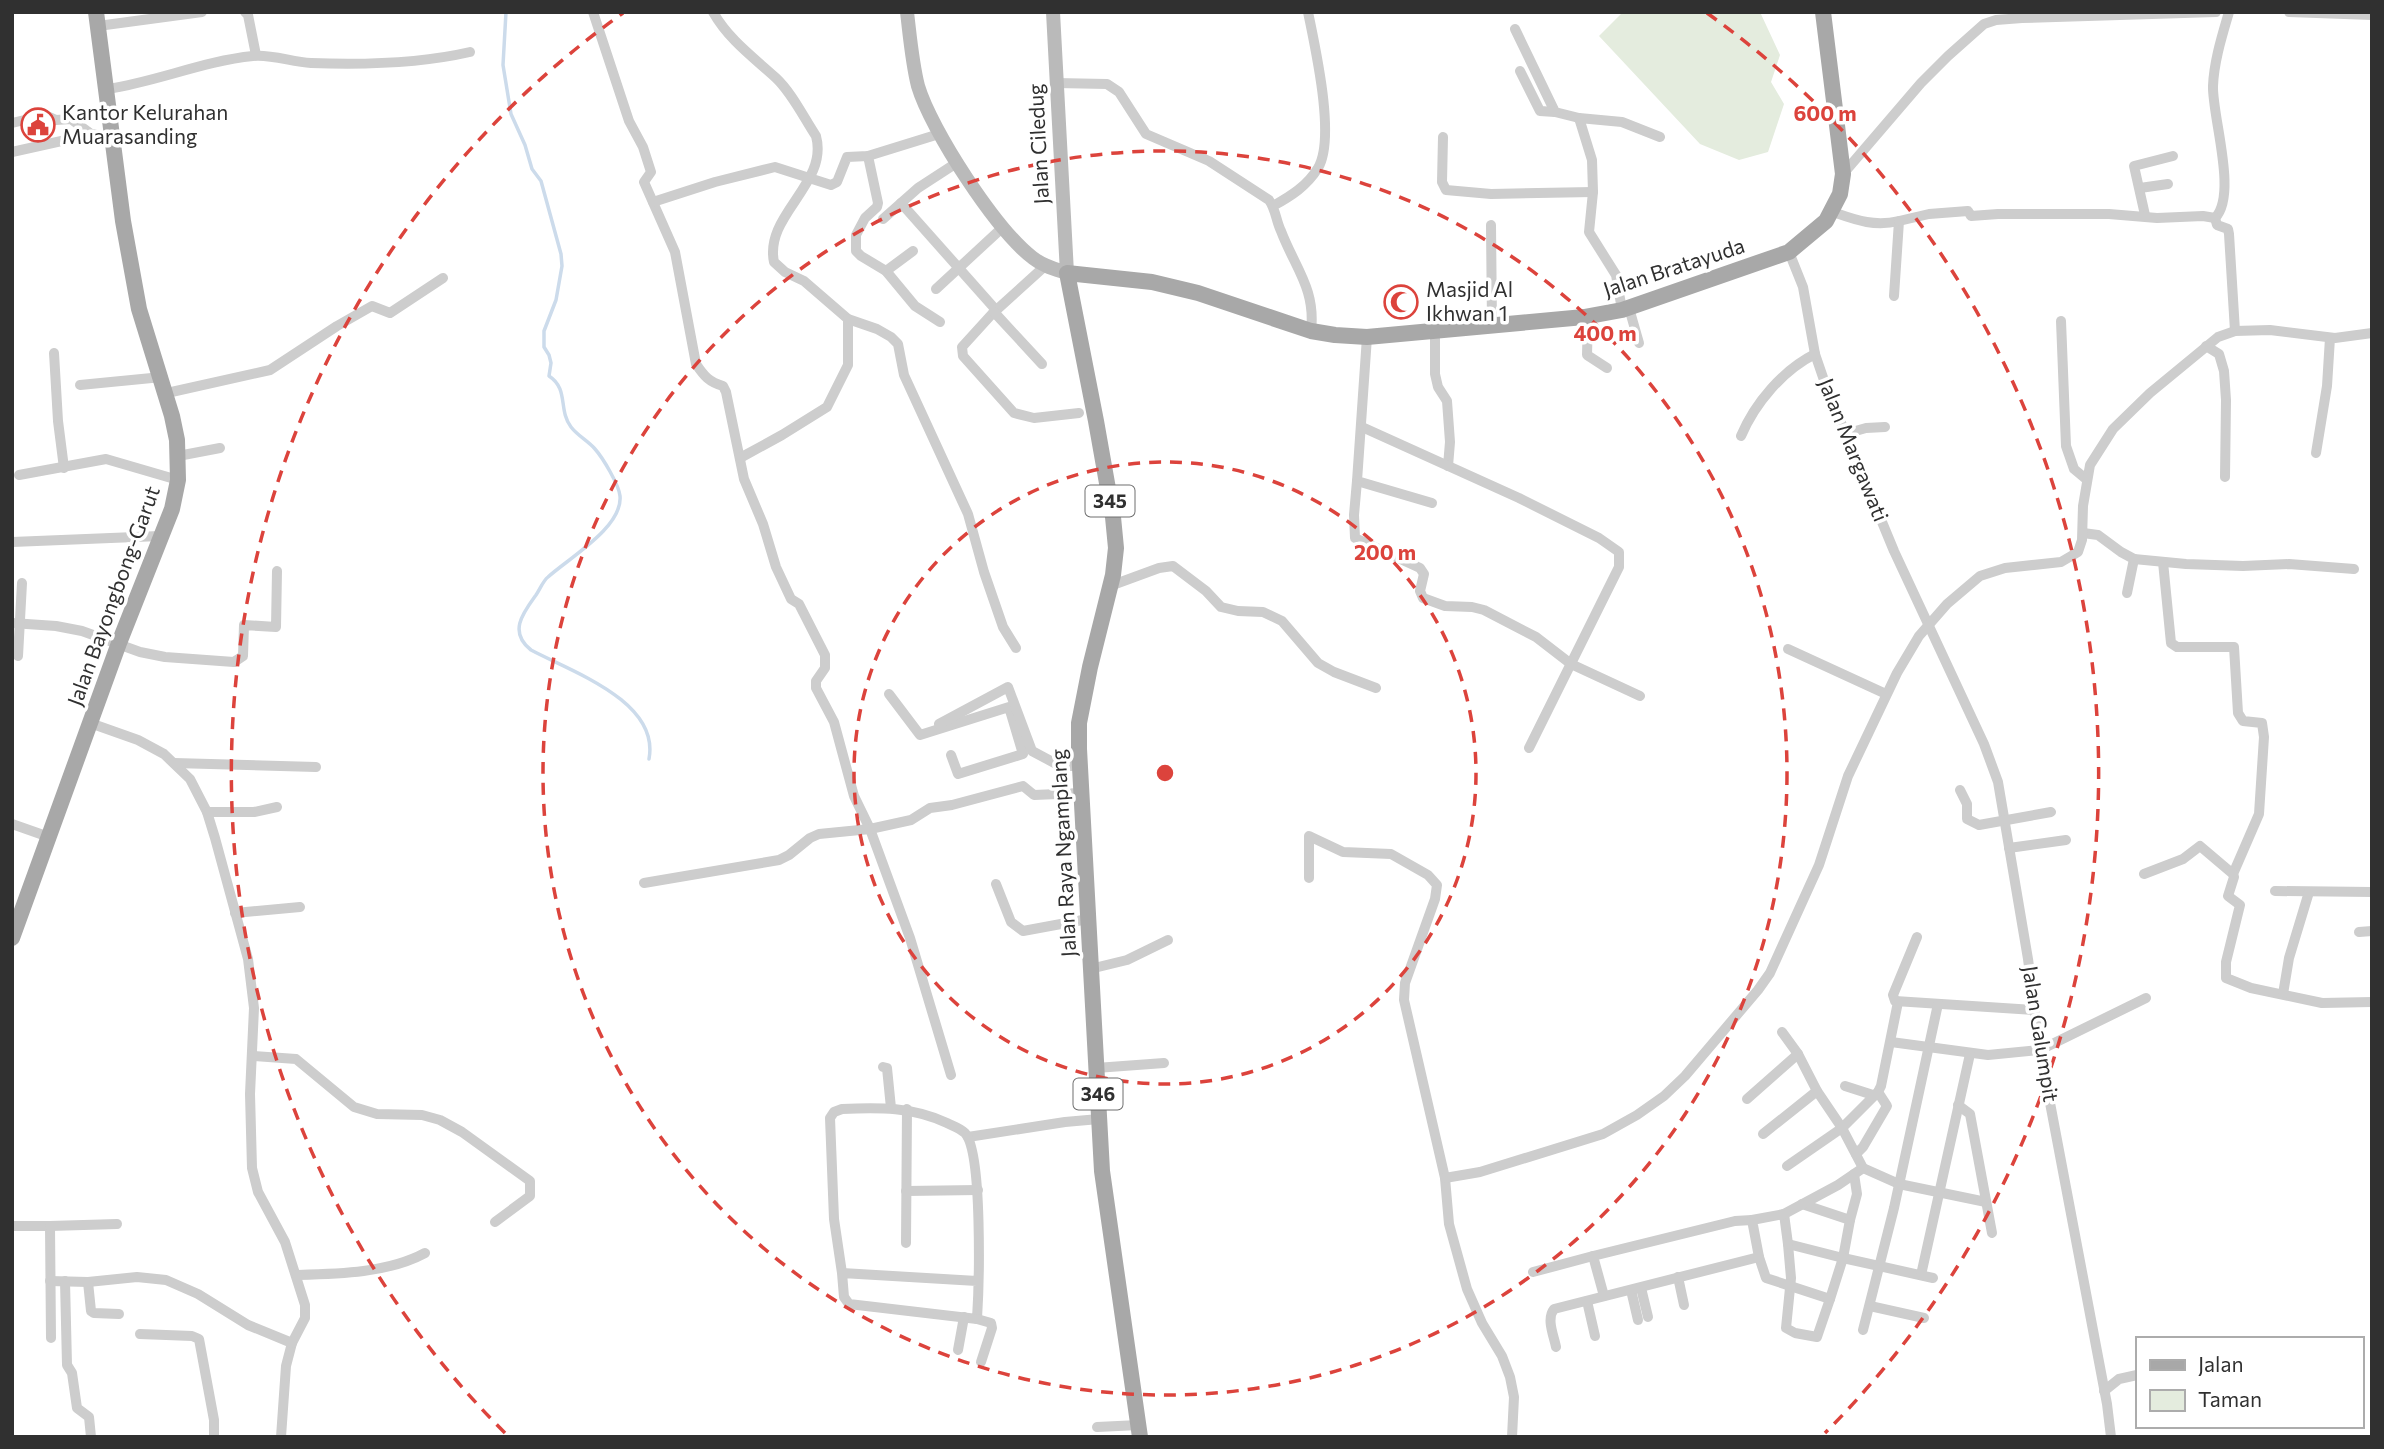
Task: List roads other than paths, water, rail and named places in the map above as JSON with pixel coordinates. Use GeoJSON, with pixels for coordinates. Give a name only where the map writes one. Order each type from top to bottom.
{"type":"FeatureCollection","features":[{"type":"Feature","properties":{"kind":"main road","name":"Jalan Bratayuda"},"geometry":{"type":"LineString","coordinates":[[1067,273],[1128,278],[1187,290],[1311,331],[1367,337],[1588,317],[1625,309],[1789,252],[1820,228],[1833,212],[1840,194],[1843,174],[1826,16]]}},
{"type":"Feature","properties":{"kind":"main road","name":"Jalan Bayongbong-Garut"},"geometry":{"type":"LineString","coordinates":[[12,938],[45,835],[172,509],[178,480],[177,440],[164,385],[139,309],[123,221],[97,19]]}},
{"type":"Feature","properties":{"kind":"main road","name":"Jalan Raya Ngamplang"},"geometry":{"type":"LineString","coordinates":[[1067,273],[1113,517],[1115,562],[1090,667],[1079,730],[1079,758],[1102,1171],[1139,1431]]}},
{"type":"Feature","properties":{"kind":"street"},"geometry":{"type":"LineString","coordinates":[[97,19],[202,12]]}},
{"type":"Feature","properties":{"kind":"street"},"geometry":{"type":"LineString","coordinates":[[245,12],[248,15],[256,55]]}},
{"type":"Feature","properties":{"kind":"street"},"geometry":{"type":"LineString","coordinates":[[593,12],[625,109],[643,147],[651,172],[651,175],[643,180],[675,252],[696,364],[709,381],[723,386],[744,479],[763,524],[775,567],[790,598],[799,604],[825,655],[825,668],[816,681],[816,688],[834,722],[854,796],[870,829],[910,938],[951,1075]]}},
{"type":"Feature","properties":{"kind":"street"},"geometry":{"type":"LineString","coordinates":[[713,12],[720,26],[738,45],[778,80],[816,136],[819,148],[815,181],[773,242],[774,262],[785,272],[804,281],[848,319],[877,329],[898,344],[904,375],[968,514],[1003,627],[1016,648]]}},
{"type":"Feature","properties":{"kind":"street"},"geometry":{"type":"LineString","coordinates":[[907,12],[918,86],[939,134],[1002,228],[1045,266],[1067,273]]}},
{"type":"Feature","properties":{"kind":"street","name":"Jalan Ciledug"},"geometry":{"type":"LineString","coordinates":[[1053,12],[1067,273]]}},
{"type":"Feature","properties":{"kind":"street"},"geometry":{"type":"LineString","coordinates":[[1273,206],[1304,186],[1322,157],[1324,113],[1308,12]]}},
{"type":"Feature","properties":{"kind":"street"},"geometry":{"type":"LineString","coordinates":[[1843,174],[1939,65],[1990,21],[2216,12]]}},
{"type":"Feature","properties":{"kind":"street"},"geometry":{"type":"LineString","coordinates":[[2215,218],[2222,206],[2223,182],[2222,148],[2213,87],[2229,12]]}},
{"type":"Feature","properties":{"kind":"street"},"geometry":{"type":"LineString","coordinates":[[2289,12],[2372,15]]}},
{"type":"Feature","properties":{"kind":"street"},"geometry":{"type":"LineString","coordinates":[[1516,29],[1555,111]]}},
{"type":"Feature","properties":{"kind":"street"},"geometry":{"type":"LineString","coordinates":[[107,89],[256,55],[308,62],[378,64],[446,58],[470,52]]}},
{"type":"Feature","properties":{"kind":"street"},"geometry":{"type":"LineString","coordinates":[[1520,71],[1539,111],[1555,111],[1578,118],[1622,122],[1660,137]]}},
{"type":"Feature","properties":{"kind":"street"},"geometry":{"type":"LineString","coordinates":[[1056,83],[1107,84],[1119,92],[1146,134],[1209,161],[1254,189],[1273,206],[1281,232],[1310,296],[1313,317],[1311,331]]}},
{"type":"Feature","properties":{"kind":"street"},"geometry":{"type":"LineString","coordinates":[[13,119],[45,116],[56,120],[71,120],[88,132],[113,138]]}},
{"type":"Feature","properties":{"kind":"street"},"geometry":{"type":"LineString","coordinates":[[1578,118],[1592,160],[1593,192],[1589,232],[1616,275],[1625,309],[1639,343]]}},
{"type":"Feature","properties":{"kind":"street"},"geometry":{"type":"LineString","coordinates":[[12,152],[75,138],[88,132]]}},
{"type":"Feature","properties":{"kind":"street"},"geometry":{"type":"LineString","coordinates":[[653,202],[775,167],[828,186],[836,183],[847,157],[868,156],[939,134]]}},
{"type":"Feature","properties":{"kind":"street"},"geometry":{"type":"LineString","coordinates":[[1443,137],[1442,182],[1446,190],[1491,194],[1593,192]]}},
{"type":"Feature","properties":{"kind":"street"},"geometry":{"type":"LineString","coordinates":[[868,156],[878,202],[856,234],[855,244],[861,256],[886,271],[915,306],[940,322]]}},
{"type":"Feature","properties":{"kind":"street"},"geometry":{"type":"LineString","coordinates":[[2145,215],[2134,166],[2173,156]]}},
{"type":"Feature","properties":{"kind":"street"},"geometry":{"type":"LineString","coordinates":[[883,219],[918,188],[958,162]]}},
{"type":"Feature","properties":{"kind":"street"},"geometry":{"type":"LineString","coordinates":[[2140,188],[2168,184]]}},
{"type":"Feature","properties":{"kind":"street"},"geometry":{"type":"LineString","coordinates":[[901,203],[1042,364]]}},
{"type":"Feature","properties":{"kind":"street"},"geometry":{"type":"LineString","coordinates":[[1833,212],[1864,223],[1877,224],[1899,222],[1929,214],[1968,212],[1971,216],[2145,215],[2157,218],[2215,218]]}},
{"type":"Feature","properties":{"kind":"street"},"geometry":{"type":"LineString","coordinates":[[2215,218],[2219,227],[2227,229],[2230,234],[2235,331]]}},
{"type":"Feature","properties":{"kind":"street"},"geometry":{"type":"LineString","coordinates":[[1895,296],[1899,222]]}},
{"type":"Feature","properties":{"kind":"street"},"geometry":{"type":"LineString","coordinates":[[1491,225],[1492,325]]}},
{"type":"Feature","properties":{"kind":"street"},"geometry":{"type":"LineString","coordinates":[[936,289],[1002,228]]}},
{"type":"Feature","properties":{"kind":"street"},"geometry":{"type":"LineString","coordinates":[[886,271],[913,251]]}},
{"type":"Feature","properties":{"kind":"street","name":"Jalan Margawati"},"geometry":{"type":"LineString","coordinates":[[1789,252],[1803,287],[1815,354],[1845,434],[1894,551],[1936,641]]}},
{"type":"Feature","properties":{"kind":"street"},"geometry":{"type":"LineString","coordinates":[[1045,266],[995,311],[962,347],[963,356],[1014,413],[1034,418],[1079,413]]}},
{"type":"Feature","properties":{"kind":"street"},"geometry":{"type":"LineString","coordinates":[[79,385],[164,385],[270,370],[372,306],[390,313],[443,278]]}},
{"type":"Feature","properties":{"kind":"street"},"geometry":{"type":"LineString","coordinates":[[1588,317],[1587,355],[1607,368]]}},
{"type":"Feature","properties":{"kind":"street"},"geometry":{"type":"LineString","coordinates":[[740,458],[782,435],[829,403],[849,362],[846,344],[848,319]]}},
{"type":"Feature","properties":{"kind":"street"},"geometry":{"type":"LineString","coordinates":[[2061,321],[2066,446],[2074,469],[2086,479]]}},
{"type":"Feature","properties":{"kind":"street"},"geometry":{"type":"LineString","coordinates":[[1435,330],[1435,374],[1438,387],[1447,401],[1450,442],[1448,466]]}},
{"type":"Feature","properties":{"kind":"street"},"geometry":{"type":"LineString","coordinates":[[1445,1178],[1480,1172],[1603,1135],[1637,1115],[1685,1076],[1770,973],[1819,865],[1848,776],[1908,654],[1929,626],[1980,576],[2005,568],[2061,562],[2081,547],[2091,534],[2086,479],[2090,465],[2113,429],[2150,393],[2210,348],[2218,337],[2235,331],[2270,330],[2330,343],[2372,333]]}},
{"type":"Feature","properties":{"kind":"street"},"geometry":{"type":"LineString","coordinates":[[1367,337],[1354,537],[1420,568],[1424,574],[1420,591],[1423,598],[1445,606],[1483,610],[1536,637],[1571,664],[1640,696]]}},
{"type":"Feature","properties":{"kind":"street"},"geometry":{"type":"LineString","coordinates":[[2316,453],[2327,386],[2330,343]]}},
{"type":"Feature","properties":{"kind":"street"},"geometry":{"type":"LineString","coordinates":[[2210,348],[2220,358],[2224,371],[2225,477]]}},
{"type":"Feature","properties":{"kind":"street"},"geometry":{"type":"LineString","coordinates":[[54,353],[64,468]]}},
{"type":"Feature","properties":{"kind":"street"},"geometry":{"type":"LineString","coordinates":[[1741,436],[1756,408],[1775,386],[1799,363],[1815,354]]}},
{"type":"Feature","properties":{"kind":"street"},"geometry":{"type":"LineString","coordinates":[[1362,427],[1518,498],[1618,550],[1619,567],[1529,748]]}},
{"type":"Feature","properties":{"kind":"street"},"geometry":{"type":"LineString","coordinates":[[1845,434],[1866,428],[1885,427]]}},
{"type":"Feature","properties":{"kind":"street"},"geometry":{"type":"LineString","coordinates":[[178,456],[220,448]]}},
{"type":"Feature","properties":{"kind":"street"},"geometry":{"type":"LineString","coordinates":[[19,475],[110,459],[178,480]]}},
{"type":"Feature","properties":{"kind":"street"},"geometry":{"type":"LineString","coordinates":[[1357,481],[1432,503]]}},
{"type":"Feature","properties":{"kind":"street"},"geometry":{"type":"LineString","coordinates":[[2091,534],[2134,559],[2354,569]]}},
{"type":"Feature","properties":{"kind":"street"},"geometry":{"type":"LineString","coordinates":[[12,542],[160,536]]}},
{"type":"Feature","properties":{"kind":"street"},"geometry":{"type":"LineString","coordinates":[[2127,593],[2134,559]]}},
{"type":"Feature","properties":{"kind":"street"},"geometry":{"type":"LineString","coordinates":[[2163,562],[2171,643],[2177,647],[2234,648],[2238,713],[2243,721],[2262,723],[2264,737],[2260,809],[2257,822],[2233,873],[2228,895],[2239,903],[2240,907],[2225,962],[2225,976],[2235,983],[2251,988],[2322,1003],[2372,1002]]}},
{"type":"Feature","properties":{"kind":"street"},"geometry":{"type":"LineString","coordinates":[[1110,586],[1172,566],[1206,591],[1221,607],[1263,612],[1282,621],[1318,663],[1376,688]]}},
{"type":"Feature","properties":{"kind":"street"},"geometry":{"type":"LineString","coordinates":[[15,624],[56,626],[165,657],[239,661],[243,656],[244,625],[276,628],[277,571]]}},
{"type":"Feature","properties":{"kind":"street"},"geometry":{"type":"LineString","coordinates":[[18,656],[15,624],[22,583]]}},
{"type":"Feature","properties":{"kind":"street","name":"Jalan Galumpit"},"geometry":{"type":"LineString","coordinates":[[1936,641],[1984,744],[1998,782],[2040,1050],[2111,1437]]}},
{"type":"Feature","properties":{"kind":"street"},"geometry":{"type":"LineString","coordinates":[[1788,649],[1886,694]]}},
{"type":"Feature","properties":{"kind":"street"},"geometry":{"type":"LineString","coordinates":[[920,735],[1008,687],[1027,752]]}},
{"type":"Feature","properties":{"kind":"street"},"geometry":{"type":"LineString","coordinates":[[889,694],[920,735]]}},
{"type":"Feature","properties":{"kind":"street"},"geometry":{"type":"LineString","coordinates":[[920,735],[1013,706]]}},
{"type":"Feature","properties":{"kind":"street"},"geometry":{"type":"LineString","coordinates":[[90,723],[138,740],[164,754],[190,779],[207,812],[248,959],[254,991],[250,1135],[254,1183],[285,1241],[305,1305],[305,1318],[292,1343],[286,1366],[281,1437]]}},
{"type":"Feature","properties":{"kind":"street"},"geometry":{"type":"LineString","coordinates":[[951,755],[958,774],[1027,752],[1060,766],[1079,758]]}},
{"type":"Feature","properties":{"kind":"street"},"geometry":{"type":"LineString","coordinates":[[174,763],[316,767]]}},
{"type":"Feature","properties":{"kind":"street"},"geometry":{"type":"LineString","coordinates":[[644,883],[779,860],[814,836],[870,829],[911,820],[930,808],[952,805],[1023,786],[1034,794],[1081,793]]}},
{"type":"Feature","properties":{"kind":"street"},"geometry":{"type":"LineString","coordinates":[[1960,790],[1967,804],[1968,820],[1979,825],[2051,812]]}},
{"type":"Feature","properties":{"kind":"street"},"geometry":{"type":"LineString","coordinates":[[207,812],[254,812],[277,807]]}},
{"type":"Feature","properties":{"kind":"street"},"geometry":{"type":"LineString","coordinates":[[12,824],[45,835]]}},
{"type":"Feature","properties":{"kind":"street"},"geometry":{"type":"LineString","coordinates":[[1309,878],[1309,836],[1343,852],[1391,854],[1428,874],[1437,885],[1435,899],[1403,994],[1445,1178],[1449,1224],[1467,1289],[1510,1377],[1514,1397],[1511,1437]]}},
{"type":"Feature","properties":{"kind":"street"},"geometry":{"type":"LineString","coordinates":[[2009,848],[2066,841]]}},
{"type":"Feature","properties":{"kind":"street"},"geometry":{"type":"LineString","coordinates":[[2144,874],[2183,859],[2200,846],[2233,873]]}},
{"type":"Feature","properties":{"kind":"street"},"geometry":{"type":"LineString","coordinates":[[996,884],[1011,922],[1023,931],[1088,919]]}},
{"type":"Feature","properties":{"kind":"street"},"geometry":{"type":"LineString","coordinates":[[2275,891],[2372,892]]}},
{"type":"Feature","properties":{"kind":"street"},"geometry":{"type":"LineString","coordinates":[[2283,994],[2289,958],[2309,892]]}},
{"type":"Feature","properties":{"kind":"street"},"geometry":{"type":"LineString","coordinates":[[235,914],[300,907]]}},
{"type":"Feature","properties":{"kind":"street"},"geometry":{"type":"LineString","coordinates":[[2358,932],[2372,931]]}},
{"type":"Feature","properties":{"kind":"street"},"geometry":{"type":"LineString","coordinates":[[1917,937],[1894,1000],[2035,1010]]}},
{"type":"Feature","properties":{"kind":"street"},"geometry":{"type":"LineString","coordinates":[[1090,969],[1126,960],[1168,940]]}},
{"type":"Feature","properties":{"kind":"street"},"geometry":{"type":"LineString","coordinates":[[1891,1042],[1988,1055],[2040,1050],[2146,998]]}},
{"type":"Feature","properties":{"kind":"street"},"geometry":{"type":"LineString","coordinates":[[1787,1166],[1842,1128],[1876,1094],[1881,1086],[1898,1002]]}},
{"type":"Feature","properties":{"kind":"street"},"geometry":{"type":"LineString","coordinates":[[1863,1330],[1899,1184],[1938,1004]]}},
{"type":"Feature","properties":{"kind":"street"},"geometry":{"type":"LineString","coordinates":[[1782,1032],[1842,1128],[1856,1154],[1858,1171],[1857,1194],[1843,1258],[1819,1336],[1812,1338],[1785,1326],[1789,1287],[1784,1214]]}},
{"type":"Feature","properties":{"kind":"street"},"geometry":{"type":"LineString","coordinates":[[1747,1099],[1798,1054]]}},
{"type":"Feature","properties":{"kind":"street"},"geometry":{"type":"LineString","coordinates":[[1921,1275],[1970,1054]]}},
{"type":"Feature","properties":{"kind":"street"},"geometry":{"type":"LineString","coordinates":[[253,1056],[296,1059],[354,1107],[377,1114],[422,1115],[440,1120],[462,1132],[530,1181],[530,1196],[495,1222]]}},
{"type":"Feature","properties":{"kind":"street"},"geometry":{"type":"LineString","coordinates":[[1096,1068],[1164,1063]]}},
{"type":"Feature","properties":{"kind":"street"},"geometry":{"type":"LineString","coordinates":[[1845,1086],[1876,1094],[1887,1107],[1856,1154]]}},
{"type":"Feature","properties":{"kind":"street"},"geometry":{"type":"LineString","coordinates":[[1763,1134],[1817,1091]]}},
{"type":"Feature","properties":{"kind":"street"},"geometry":{"type":"LineString","coordinates":[[1958,1105],[1970,1114],[1992,1233]]}},
{"type":"Feature","properties":{"kind":"street"},"geometry":{"type":"LineString","coordinates":[[977,1320],[978,1190],[968,1137],[959,1128],[933,1116],[907,1109],[842,1109],[834,1112],[830,1118],[834,1219],[844,1297],[849,1304],[964,1317],[977,1320],[991,1323],[992,1328],[981,1362]]}},
{"type":"Feature","properties":{"kind":"street"},"geometry":{"type":"LineString","coordinates":[[906,1243],[907,1109]]}},
{"type":"Feature","properties":{"kind":"street"},"geometry":{"type":"LineString","coordinates":[[968,1137],[1099,1119]]}},
{"type":"Feature","properties":{"kind":"street"},"geometry":{"type":"LineString","coordinates":[[1533,1272],[1735,1221],[1784,1214],[1858,1171],[1899,1184],[1986,1202]]}},
{"type":"Feature","properties":{"kind":"street"},"geometry":{"type":"LineString","coordinates":[[906,1191],[978,1190]]}},
{"type":"Feature","properties":{"kind":"street"},"geometry":{"type":"LineString","coordinates":[[1802,1204],[1850,1220]]}},
{"type":"Feature","properties":{"kind":"street"},"geometry":{"type":"LineString","coordinates":[[1752,1220],[1766,1278],[1830,1299]]}},
{"type":"Feature","properties":{"kind":"street"},"geometry":{"type":"LineString","coordinates":[[12,1226],[117,1224]]}},
{"type":"Feature","properties":{"kind":"street"},"geometry":{"type":"LineString","coordinates":[[50,1226],[51,1338]]}},
{"type":"Feature","properties":{"kind":"street"},"geometry":{"type":"LineString","coordinates":[[1788,1244],[1933,1278]]}},
{"type":"Feature","properties":{"kind":"street"},"geometry":{"type":"LineString","coordinates":[[297,1275],[342,1273],[387,1266],[415,1259],[425,1253]]}},
{"type":"Feature","properties":{"kind":"street"},"geometry":{"type":"LineString","coordinates":[[1593,1256],[1604,1296]]}},
{"type":"Feature","properties":{"kind":"street"},"geometry":{"type":"LineString","coordinates":[[1556,1348],[1550,1320],[1551,1311],[1759,1257]]}},
{"type":"Feature","properties":{"kind":"street"},"geometry":{"type":"LineString","coordinates":[[842,1273],[977,1280]]}},
{"type":"Feature","properties":{"kind":"street"},"geometry":{"type":"LineString","coordinates":[[50,1280],[88,1282],[137,1277],[173,1282],[248,1325],[292,1343]]}},
{"type":"Feature","properties":{"kind":"street"},"geometry":{"type":"LineString","coordinates":[[1678,1277],[1684,1306]]}},
{"type":"Feature","properties":{"kind":"street"},"geometry":{"type":"LineString","coordinates":[[65,1281],[67,1365],[72,1373],[77,1408],[88,1414],[91,1437]]}},
{"type":"Feature","properties":{"kind":"street"},"geometry":{"type":"LineString","coordinates":[[88,1282],[91,1311],[119,1314]]}},
{"type":"Feature","properties":{"kind":"street"},"geometry":{"type":"LineString","coordinates":[[1636,1289],[1643,1319]]}},
{"type":"Feature","properties":{"kind":"street"},"geometry":{"type":"LineString","coordinates":[[1587,1301],[1595,1336]]}},
{"type":"Feature","properties":{"kind":"street"},"geometry":{"type":"LineString","coordinates":[[1870,1306],[1924,1318]]}},
{"type":"Feature","properties":{"kind":"street"},"geometry":{"type":"LineString","coordinates":[[958,1350],[964,1317]]}},
{"type":"Feature","properties":{"kind":"street"},"geometry":{"type":"LineString","coordinates":[[140,1334],[192,1336],[199,1339],[214,1420],[214,1437]]}},
{"type":"Feature","properties":{"kind":"street"},"geometry":{"type":"LineString","coordinates":[[2104,1391],[2119,1379],[2136,1374]]}},
{"type":"Feature","properties":{"kind":"street"},"geometry":{"type":"LineString","coordinates":[[1097,1427],[1139,1431]]}},
{"type":"Feature","properties":{"kind":"waterway"},"geometry":{"type":"LineString","coordinates":[[506,12],[503,65],[511,114],[532,169],[541,181],[561,254],[562,266],[556,300],[544,331],[544,347],[551,363],[549,376],[559,387],[571,427],[598,453],[614,479],[620,496],[619,508],[604,530],[545,581],[523,616],[520,636],[531,650],[588,678],[627,705],[641,720],[649,739],[649,759]]}},
{"type":"Feature","properties":{"kind":"place","name":"Kantor Kelurahan Muarasanding"},"geometry":{"type":"Point","coordinates":[38,125]}},
{"type":"Feature","properties":{"kind":"place","name":"Masjid Al Ikhwan 1"},"geometry":{"type":"Point","coordinates":[1401,302]}}]}
